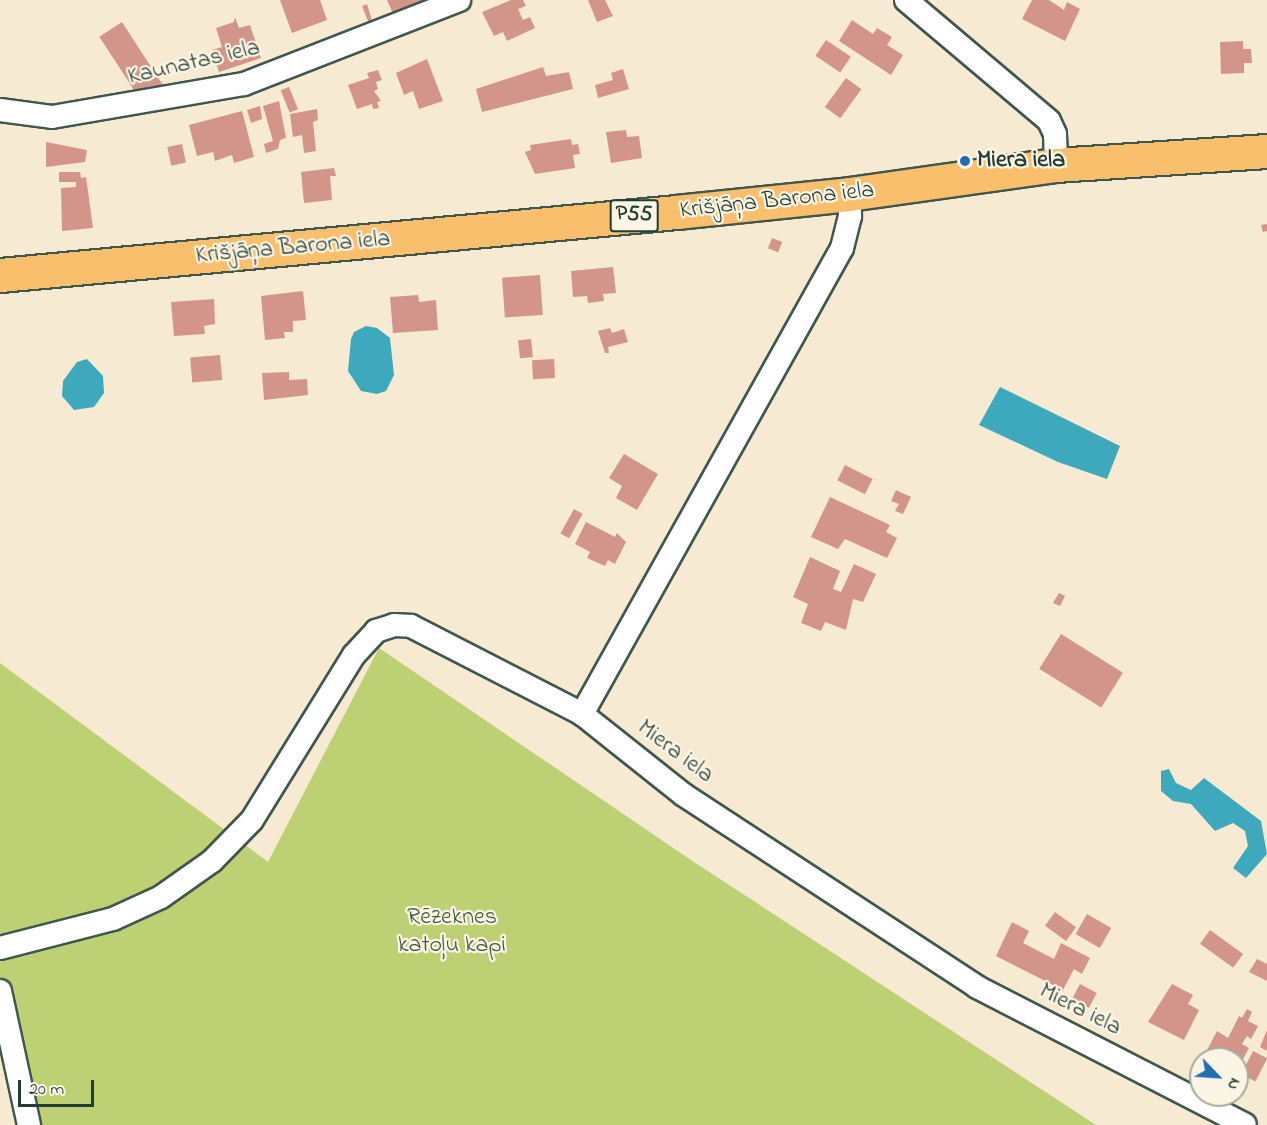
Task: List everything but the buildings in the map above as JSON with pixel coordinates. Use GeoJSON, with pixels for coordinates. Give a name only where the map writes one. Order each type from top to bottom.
{"type":"FeatureCollection","features":[{"type":"Feature","properties":{"kind":"main road","name":"Krišjāņa Barona iela"},"geometry":{"type":"LineString","coordinates":[[0,275],[849,194],[1056,165],[1267,151]]}},
{"type":"Feature","properties":{"kind":"street","name":"Kaunatas iela"},"geometry":{"type":"LineString","coordinates":[[0,110],[52,117],[244,84],[459,0]]}},
{"type":"Feature","properties":{"kind":"street"},"geometry":{"type":"LineString","coordinates":[[906,0],[1049,121],[1055,134],[1056,165]]}},
{"type":"Feature","properties":{"kind":"street"},"geometry":{"type":"LineString","coordinates":[[582,714],[842,248],[850,216],[849,194]]}},
{"type":"Feature","properties":{"kind":"street","name":"Miera iela"},"geometry":{"type":"LineString","coordinates":[[0,948],[113,919],[162,897],[212,861],[252,820],[354,655],[376,631],[394,625],[411,626],[582,714],[684,795],[978,987],[1245,1125]]}},
{"type":"Feature","properties":{"kind":"street"},"geometry":{"type":"LineString","coordinates":[[0,991],[29,1125]]}},
{"type":"Feature","properties":{"kind":"green space","name":"Rēzeknes katoļu kapi"},"geometry":{"type":"Polygon","coordinates":[[[379,648],[691,860],[1096,1125],[37,1125],[0,985],[0,663],[268,862],[379,648]]]}},
{"type":"Feature","properties":{"kind":"water"},"geometry":{"type":"Polygon","coordinates":[[[366,326],[377,328],[390,338],[394,375],[386,391],[377,394],[361,391],[348,371],[351,339],[354,332],[366,326]]]}},
{"type":"Feature","properties":{"kind":"water"},"geometry":{"type":"Polygon","coordinates":[[[87,359],[103,376],[104,393],[94,407],[74,410],[62,396],[63,381],[77,362],[87,359]]]}},
{"type":"Feature","properties":{"kind":"water"},"geometry":{"type":"Polygon","coordinates":[[[1000,387],[1120,446],[1107,479],[1058,462],[979,425],[1000,387]]]}},
{"type":"Feature","properties":{"kind":"water"},"geometry":{"type":"Polygon","coordinates":[[[1169,769],[1176,783],[1191,790],[1204,778],[1261,821],[1267,854],[1246,878],[1233,868],[1248,846],[1245,831],[1233,823],[1215,831],[1191,804],[1173,801],[1161,791],[1161,771],[1169,769]]]}},
{"type":"Feature","properties":{"kind":"place","name":"Miera iela"},"geometry":{"type":"Point","coordinates":[965,161]}}]}
